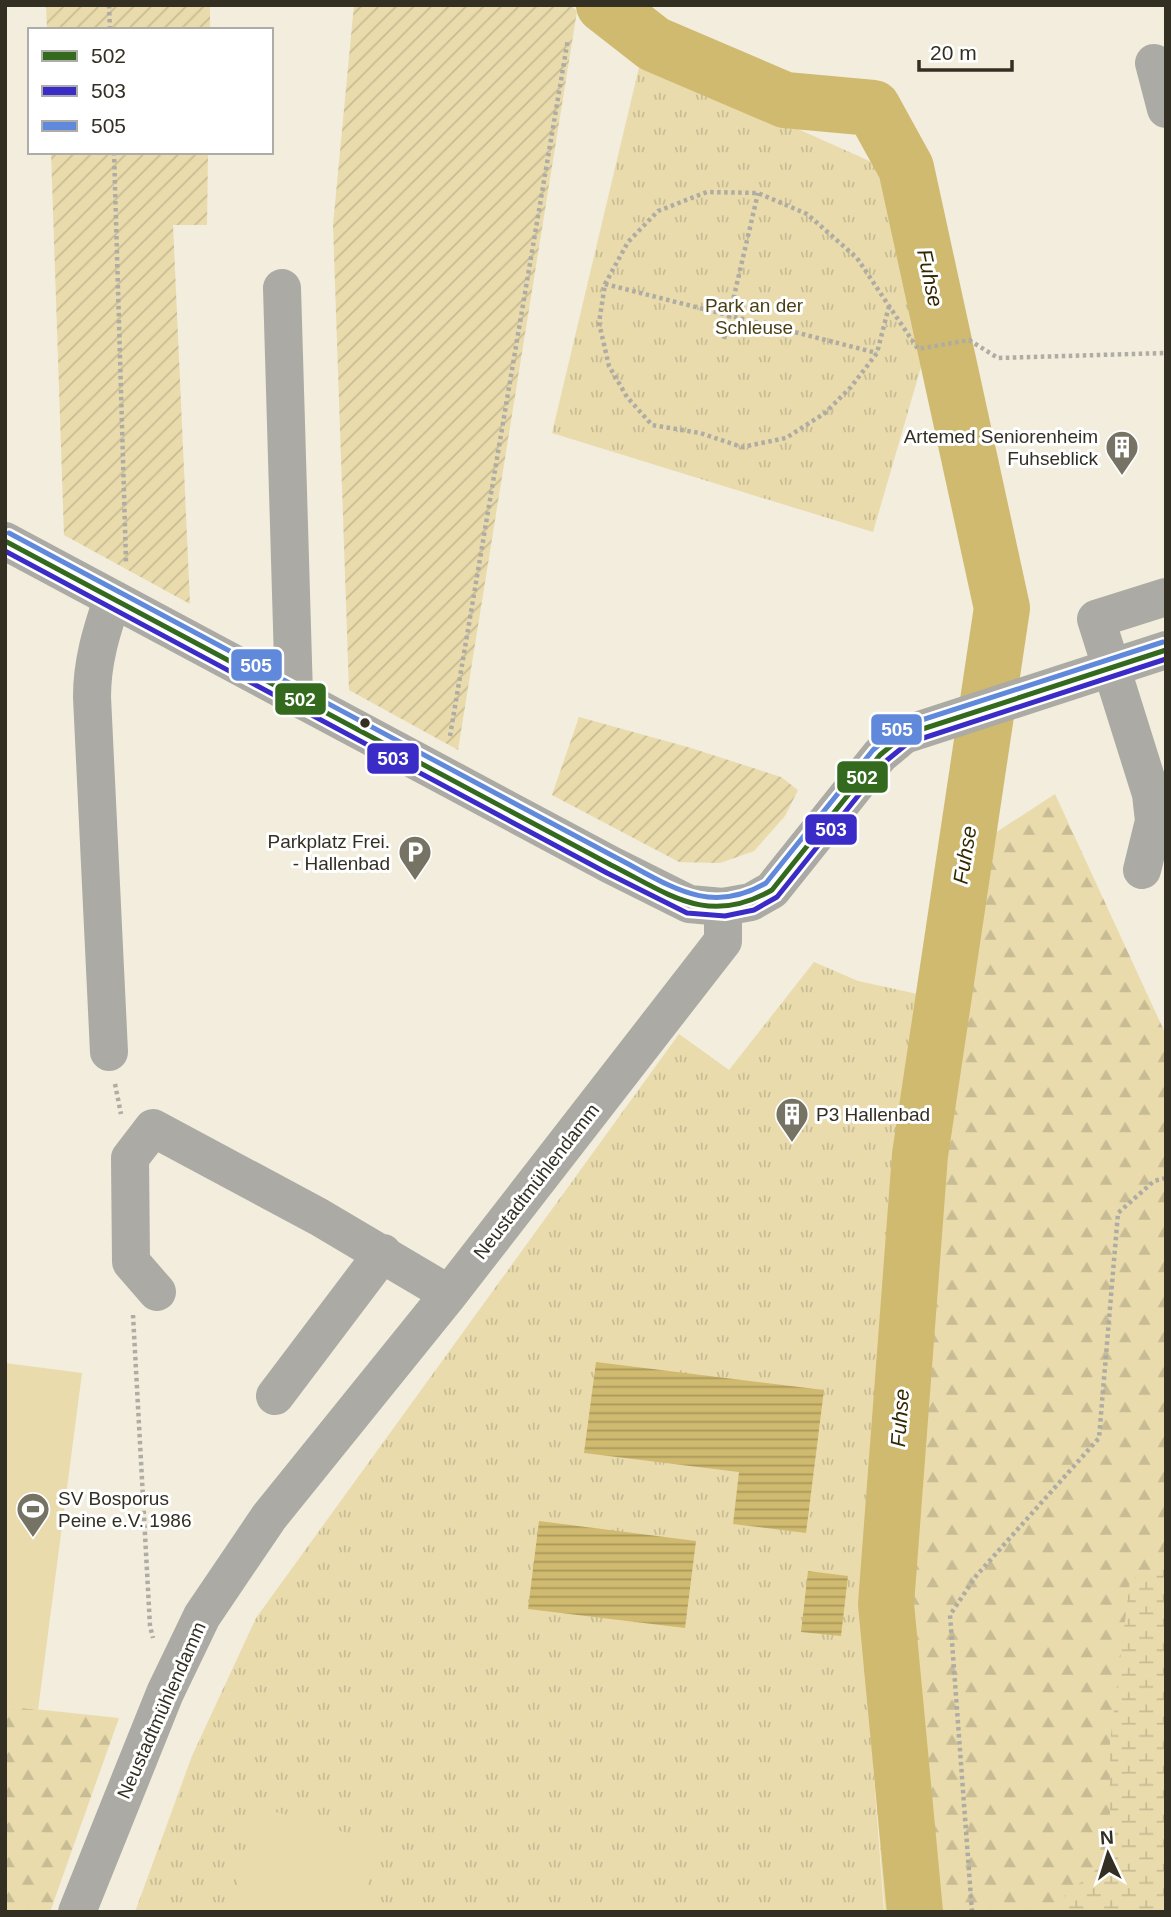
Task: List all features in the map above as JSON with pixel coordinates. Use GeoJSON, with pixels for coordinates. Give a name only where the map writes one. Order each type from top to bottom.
{"type":"FeatureCollection","features":[{"type":"Feature","properties":{"kind":"street"},"geometry":{"type":"LineString","coordinates":[[1154,63],[1166,109]]}},
{"type":"Feature","properties":{"kind":"street"},"geometry":{"type":"LineString","coordinates":[[282,288],[294,695]]}},
{"type":"Feature","properties":{"kind":"street"},"geometry":{"type":"LineString","coordinates":[[5,541],[611,865],[690,904],[723,907],[751,902],[772,890],[880,755],[904,735],[1166,650]]}},
{"type":"Feature","properties":{"kind":"street"},"geometry":{"type":"LineString","coordinates":[[1142,870],[1154,821],[1151,794],[1096,619],[1166,597]]}},
{"type":"Feature","properties":{"kind":"street"},"geometry":{"type":"LineString","coordinates":[[109,1052],[92,669],[112,600]]}},
{"type":"Feature","properties":{"kind":"street","name":"Neustadtmühlendamm"},"geometry":{"type":"LineString","coordinates":[[77,1912],[165,1693],[202,1616],[270,1517],[449,1294],[723,941],[723,907]]}},
{"type":"Feature","properties":{"kind":"street"},"geometry":{"type":"LineString","coordinates":[[157,1292],[131,1262],[130,1158],[153,1128],[383,1253],[449,1294]]}},
{"type":"Feature","properties":{"kind":"street"},"geometry":{"type":"LineString","coordinates":[[275,1396],[383,1253]]}},
{"type":"Feature","properties":{"kind":"path"},"geometry":{"type":"LineString","coordinates":[[109,5],[110,28]]}},
{"type":"Feature","properties":{"kind":"path"},"geometry":{"type":"LineString","coordinates":[[450,736],[568,39]]}},
{"type":"Feature","properties":{"kind":"path"},"geometry":{"type":"LineString","coordinates":[[114,154],[126,562]]}},
{"type":"Feature","properties":{"kind":"path"},"geometry":{"type":"LineString","coordinates":[[889,306],[877,353],[852,387],[825,413],[786,438],[742,447],[701,433],[652,425],[627,397],[608,366],[599,323],[605,284],[628,242],[657,211],[707,192],[758,193],[807,214],[857,258],[918,349],[969,340],[998,358],[1166,353]]}},
{"type":"Feature","properties":{"kind":"path"},"geometry":{"type":"LineString","coordinates":[[724,339],[758,193]]}},
{"type":"Feature","properties":{"kind":"path"},"geometry":{"type":"LineString","coordinates":[[605,284],[877,353]]}},
{"type":"Feature","properties":{"kind":"path"},"geometry":{"type":"LineString","coordinates":[[109,1052],[130,1158]]}},
{"type":"Feature","properties":{"kind":"path"},"geometry":{"type":"LineString","coordinates":[[972,1912],[950,1615],[976,1576],[1099,1438],[1118,1213],[1154,1181],[1166,1178]]}},
{"type":"Feature","properties":{"kind":"path"},"geometry":{"type":"LineString","coordinates":[[131,1262],[150,1626],[153,1639]]}},
{"type":"Feature","properties":{"kind":"green space"},"geometry":{"type":"Polygon","coordinates":[[[46,5],[210,5],[210,28],[47,28],[46,5]]]}},
{"type":"Feature","properties":{"kind":"green space"},"geometry":{"type":"Polygon","coordinates":[[[354,5],[570,5],[577,11],[458,750],[349,690],[333,225],[354,5]]]}},
{"type":"Feature","properties":{"kind":"green space","name":"Park an der Schleuse"},"geometry":{"type":"Polygon","coordinates":[[[641,59],[894,172],[937,357],[923,360],[873,532],[552,433],[641,59]]]}},
{"type":"Feature","properties":{"kind":"green space"},"geometry":{"type":"Polygon","coordinates":[[[51,154],[208,154],[207,225],[173,225],[190,604],[64,535],[51,154]]]}},
{"type":"Feature","properties":{"kind":"green space"},"geometry":{"type":"Polygon","coordinates":[[[579,717],[691,748],[781,777],[798,790],[785,816],[754,851],[720,863],[679,862],[552,795],[579,717]]]}},
{"type":"Feature","properties":{"kind":"green space"},"geometry":{"type":"Polygon","coordinates":[[[1055,794],[1166,1035],[1166,1912],[885,1912],[862,1613],[910,1162],[949,863],[1055,794]]]}},
{"type":"Feature","properties":{"kind":"green space"},"geometry":{"type":"Polygon","coordinates":[[[814,962],[858,981],[931,997],[862,1613],[884,1912],[135,1912],[192,1756],[256,1618],[679,1034],[729,1070],[814,962]]]}},
{"type":"Feature","properties":{"kind":"green space","name":"SV Bosporus Peine e.V. 1986"},"geometry":{"type":"Polygon","coordinates":[[[5,1363],[82,1373],[38,1710],[5,1706],[5,1363]]]}},
{"type":"Feature","properties":{"kind":"green space"},"geometry":{"type":"Polygon","coordinates":[[[1166,1562],[1166,1912],[1045,1912],[1110,1858],[1110,1743],[1130,1580],[1166,1562]]]}},
{"type":"Feature","properties":{"kind":"green space"},"geometry":{"type":"Polygon","coordinates":[[[5,1706],[119,1718],[50,1912],[5,1912],[5,1706]]]}},
{"type":"Feature","properties":{"kind":"green space"},"geometry":{"type":"Polygon","coordinates":[[[259,1807],[381,1843],[359,1912],[229,1912],[259,1807]]]}},
{"type":"Feature","properties":{"kind":"shaded area"},"geometry":{"type":"Polygon","coordinates":[[[596,1362],[824,1390],[806,1533],[733,1524],[739,1472],[584,1453],[596,1362]]]}},
{"type":"Feature","properties":{"kind":"shaded area"},"geometry":{"type":"Polygon","coordinates":[[[539,1521],[696,1541],[685,1628],[528,1609],[539,1521]]]}},
{"type":"Feature","properties":{"kind":"shaded area"},"geometry":{"type":"Polygon","coordinates":[[[808,1571],[848,1576],[841,1636],[801,1632],[808,1571]]]}},
{"type":"Feature","properties":{"kind":"waterway","name":"Fuhse"},"geometry":{"type":"LineString","coordinates":[[604,5],[654,44],[785,100],[873,108],[906,168],[1002,608],[920,1155],[886,1604],[915,1912]]}},
{"type":"Feature","properties":{"kind":"transit line","name":"505"},"geometry":{"type":"LineString","coordinates":[[9,533],[653,877],[689,893],[707,897],[745,893],[766,883],[873,750],[900,727],[1163,642]]}},
{"type":"Feature","properties":{"kind":"transit line","name":"502"},"geometry":{"type":"LineString","coordinates":[[5,541],[652,886],[689,902],[708,906],[728,906],[749,901],[772,890],[880,755],[904,735],[1166,650]]}},
{"type":"Feature","properties":{"kind":"transit line","name":"503"},"geometry":{"type":"LineString","coordinates":[[5,551],[607,873],[687,913],[725,916],[754,910],[777,897],[886,761],[908,743],[1166,659]]}},
{"type":"Feature","properties":{"kind":"place","name":"Artemed Seniorenheim Fuhseblick"},"geometry":{"type":"Point","coordinates":[1122,477]}},
{"type":"Feature","properties":{"kind":"place","name":"Parkplatz Frei. - Hallenbad"},"geometry":{"type":"Point","coordinates":[415,882]}},
{"type":"Feature","properties":{"kind":"place","name":"P3 Hallenbad"},"geometry":{"type":"Point","coordinates":[792,1144]}},
{"type":"Feature","properties":{"kind":"place","name":"SV Bosporus Peine e.V. 1986"},"geometry":{"type":"Point","coordinates":[33,1539]}}]}
